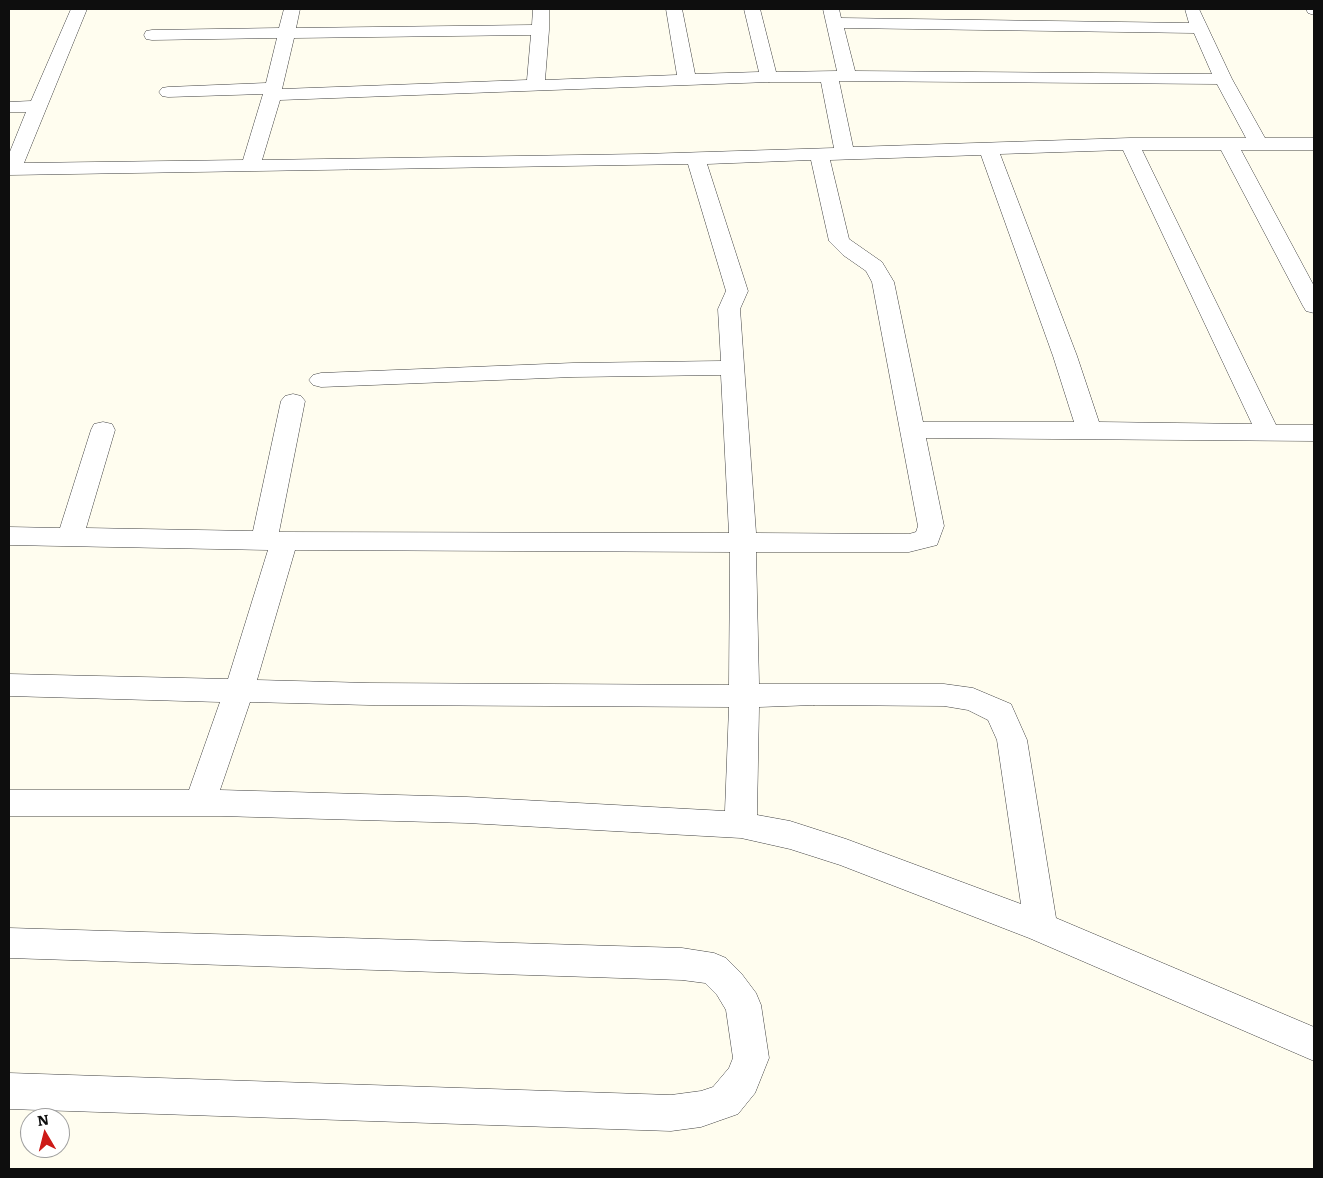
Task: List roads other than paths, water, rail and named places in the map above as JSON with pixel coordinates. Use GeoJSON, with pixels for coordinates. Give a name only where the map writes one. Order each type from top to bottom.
{"type":"FeatureCollection","features":[{"type":"Feature","properties":{"kind":"street"},"geometry":{"type":"LineString","coordinates":[[79,9],[10,169],[441,164],[1130,144],[1314,144]]}},
{"type":"Feature","properties":{"kind":"street"},"geometry":{"type":"LineString","coordinates":[[251,166],[272,92],[292,9]]}},
{"type":"Feature","properties":{"kind":"street"},"geometry":{"type":"LineString","coordinates":[[536,84],[541,9]]}},
{"type":"Feature","properties":{"kind":"street"},"geometry":{"type":"LineString","coordinates":[[674,9],[687,79]]}},
{"type":"Feature","properties":{"kind":"street"},"geometry":{"type":"LineString","coordinates":[[752,9],[769,77]]}},
{"type":"Feature","properties":{"kind":"street"},"geometry":{"type":"LineString","coordinates":[[1192,9],[1223,79],[1259,144]]}},
{"type":"Feature","properties":{"kind":"street"},"geometry":{"type":"LineString","coordinates":[[847,76],[833,16],[1000,17],[1200,28]]}},
{"type":"Feature","properties":{"kind":"street"},"geometry":{"type":"LineString","coordinates":[[152,35],[541,30]]}},
{"type":"Feature","properties":{"kind":"street"},"geometry":{"type":"LineString","coordinates":[[829,76],[844,152]]}},
{"type":"Feature","properties":{"kind":"street"},"geometry":{"type":"LineString","coordinates":[[168,92],[272,92],[829,76],[1223,79]]}},
{"type":"Feature","properties":{"kind":"street"},"geometry":{"type":"LineString","coordinates":[[9,108],[38,106]]}},
{"type":"Feature","properties":{"kind":"street"},"geometry":{"type":"LineString","coordinates":[[1130,144],[1268,433]]}},
{"type":"Feature","properties":{"kind":"street"},"geometry":{"type":"LineString","coordinates":[[1228,144],[1314,306]]}},
{"type":"Feature","properties":{"kind":"street"},"geometry":{"type":"LineString","coordinates":[[989,149],[1066,356],[1089,430]]}},
{"type":"Feature","properties":{"kind":"street"},"geometry":{"type":"LineString","coordinates":[[9,536],[274,541],[743,544],[909,543],[928,538],[930,526],[883,282],[874,267],[850,251],[840,241],[819,153]]}},
{"type":"Feature","properties":{"kind":"street"},"geometry":{"type":"LineString","coordinates":[[696,158],[737,291],[729,309],[743,544],[744,696],[740,824]]}},
{"type":"Feature","properties":{"kind":"street"},"geometry":{"type":"LineString","coordinates":[[321,380],[573,370],[732,368]]}},
{"type":"Feature","properties":{"kind":"street"},"geometry":{"type":"LineString","coordinates":[[200,804],[238,692],[274,541],[292,401]]}},
{"type":"Feature","properties":{"kind":"street"},"geometry":{"type":"LineString","coordinates":[[70,537],[103,430]]}},
{"type":"Feature","properties":{"kind":"street"},"geometry":{"type":"LineString","coordinates":[[912,430],[1314,433]]}},
{"type":"Feature","properties":{"kind":"street"},"geometry":{"type":"LineString","coordinates":[[9,685],[238,692],[744,696],[814,694],[944,695],[973,699],[1000,712],[1012,740],[1040,927]]}},
{"type":"Feature","properties":{"kind":"street"},"geometry":{"type":"LineString","coordinates":[[9,803],[200,804],[467,810],[740,824],[790,835],[846,853],[1040,927],[1314,1044]]}},
{"type":"Feature","properties":{"kind":"street"},"geometry":{"type":"LineString","coordinates":[[9,944],[682,964],[714,970],[729,984],[743,1005],[751,1058],[742,1080],[725,1101],[701,1109],[671,1113],[9,1091]]}}]}
